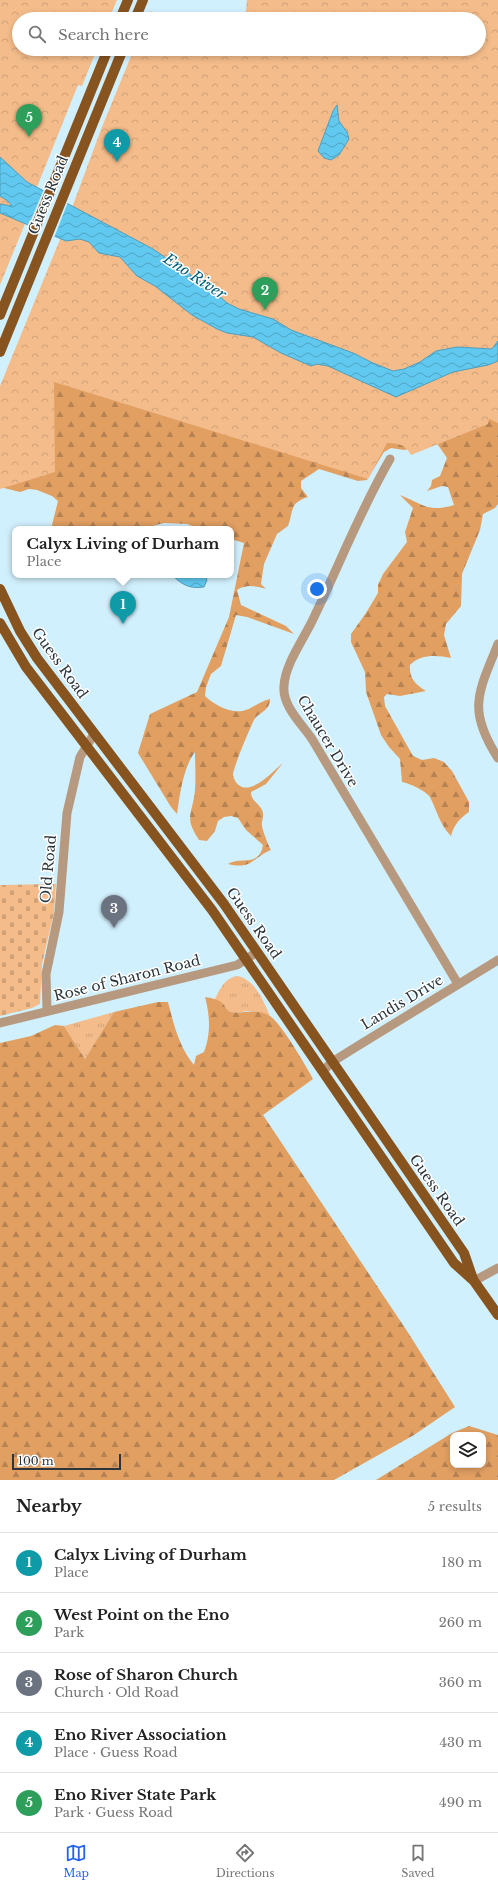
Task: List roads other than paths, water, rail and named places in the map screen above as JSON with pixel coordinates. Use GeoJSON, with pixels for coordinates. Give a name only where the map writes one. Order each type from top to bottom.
{"type":"FeatureCollection","features":[{"type":"Feature","properties":{"kind":"main road"},"geometry":{"type":"LineString","coordinates":[[123,12],[128,0]]}},
{"type":"Feature","properties":{"kind":"main road"},"geometry":{"type":"LineString","coordinates":[[138,12],[143,0]]}},
{"type":"Feature","properties":{"kind":"main road","name":"Guess Road"},"geometry":{"type":"LineString","coordinates":[[0,315],[105,56]]}},
{"type":"Feature","properties":{"kind":"main road","name":"Guess Road"},"geometry":{"type":"LineString","coordinates":[[0,352],[120,56]]}},
{"type":"Feature","properties":{"kind":"main road","name":"Guess Road"},"geometry":{"type":"LineString","coordinates":[[0,589],[20,631],[37,658],[203,876],[257,952],[464,1253],[474,1281]]}},
{"type":"Feature","properties":{"kind":"main road","name":"Guess Road"},"geometry":{"type":"LineString","coordinates":[[0,623],[26,668],[178,864],[246,959],[454,1263],[474,1281],[498,1315]]}},
{"type":"Feature","properties":{"kind":"street","name":"Chaucer Drive"},"geometry":{"type":"LineString","coordinates":[[390,459],[372,489],[316,615],[292,660],[285,679],[284,694],[289,707],[312,739],[458,984]]}},
{"type":"Feature","properties":{"kind":"street"},"geometry":{"type":"LineString","coordinates":[[498,644],[478,695],[478,706],[480,722],[498,758]]}},
{"type":"Feature","properties":{"kind":"street","name":"Old Road"},"geometry":{"type":"LineString","coordinates":[[47,1011],[46,974],[59,912],[67,813],[80,757],[94,734]]}},
{"type":"Feature","properties":{"kind":"street","name":"Rose of Sharon Road"},"geometry":{"type":"LineString","coordinates":[[0,1023],[237,965],[257,952]]}},
{"type":"Feature","properties":{"kind":"street","name":"Landis Drive"},"geometry":{"type":"LineString","coordinates":[[323,1071],[332,1062],[498,960]]}},
{"type":"Feature","properties":{"kind":"street"},"geometry":{"type":"LineString","coordinates":[[474,1281],[498,1268]]}},
{"type":"Feature","properties":{"kind":"water"},"geometry":{"type":"Polygon","coordinates":[[[337,105],[339,121],[347,132],[349,139],[339,155],[331,160],[324,158],[318,151],[333,111],[337,105]]]}},
{"type":"Feature","properties":{"kind":"water"},"geometry":{"type":"Polygon","coordinates":[[[0,157],[27,182],[153,249],[213,290],[227,303],[239,309],[273,319],[291,330],[353,353],[393,371],[404,369],[420,362],[436,351],[457,347],[492,349],[498,341],[498,361],[488,365],[453,372],[396,397],[328,366],[317,364],[311,366],[281,353],[253,337],[227,333],[217,329],[192,315],[155,286],[137,276],[120,257],[99,253],[89,242],[80,239],[66,241],[0,213],[0,204],[12,206],[8,201],[0,196],[0,157]]]}},
{"type":"Feature","properties":{"kind":"water"},"geometry":{"type":"Polygon","coordinates":[[[176,578],[206,578],[207,580],[204,587],[190,587],[176,578]]]}},
{"type":"Feature","properties":{"kind":"place","name":"Eno River State Park"},"geometry":{"type":"Point","coordinates":[29,137]}},
{"type":"Feature","properties":{"kind":"place","name":"Eno River Association"},"geometry":{"type":"Point","coordinates":[117,162]}},
{"type":"Feature","properties":{"kind":"place","name":"West Point on the Eno"},"geometry":{"type":"Point","coordinates":[265,310]}},
{"type":"Feature","properties":{"kind":"place","name":"Calyx Living of Durham"},"geometry":{"type":"Point","coordinates":[123,624]}},
{"type":"Feature","properties":{"kind":"place","name":"Rose of Sharon Church"},"geometry":{"type":"Point","coordinates":[114,928]}},
{"type":"Feature","properties":{"kind":"water label","name":"Eno River"},"geometry":{"type":"Point","coordinates":[195,276]}}]}
